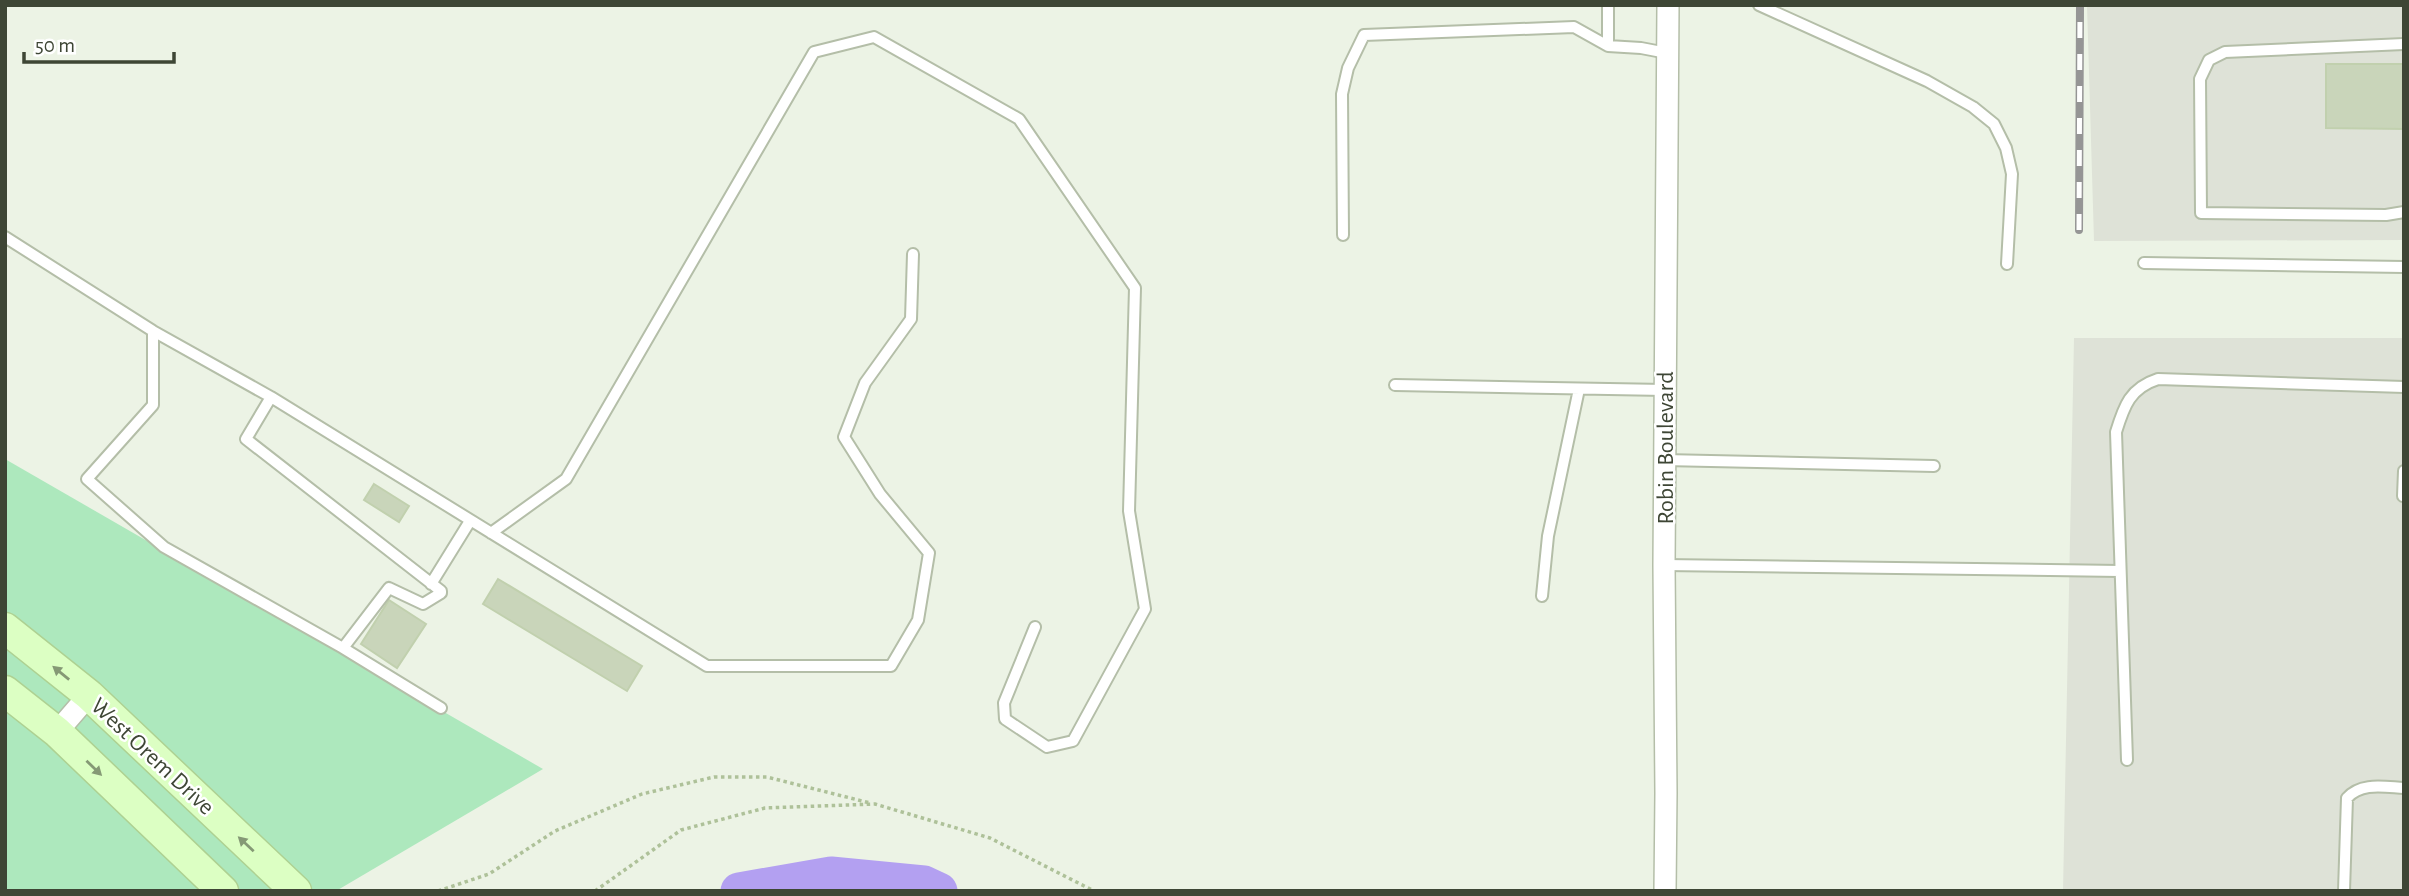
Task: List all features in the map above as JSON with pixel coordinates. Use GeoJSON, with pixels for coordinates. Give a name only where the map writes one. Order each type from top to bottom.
{"type":"FeatureCollection","features":[{"type":"Feature","properties":{"kind":"main road","name":"West Orem Drive"},"geometry":{"type":"LineString","coordinates":[[5,628],[89,695],[296,891]]}},
{"type":"Feature","properties":{"kind":"main road","name":"West Orem Drive"},"geometry":{"type":"LineString","coordinates":[[5,691],[57,732],[223,891]]}},
{"type":"Feature","properties":{"kind":"street","name":"Robin Boulevard"},"geometry":{"type":"LineString","coordinates":[[1665,891],[1664,460],[1668,5]]}},
{"type":"Feature","properties":{"kind":"street"},"geometry":{"type":"LineString","coordinates":[[57,732],[89,695]]}},
{"type":"Feature","properties":{"kind":"lane"},"geometry":{"type":"LineString","coordinates":[[1608,5],[1608,46]]}},
{"type":"Feature","properties":{"kind":"lane"},"geometry":{"type":"LineString","coordinates":[[1759,5],[1927,81],[1973,107],[1994,124],[2006,148],[2012,174],[2007,264]]}},
{"type":"Feature","properties":{"kind":"lane"},"geometry":{"type":"LineString","coordinates":[[1343,235],[1342,94],[1348,68],[1364,35],[1574,27],[1608,46],[1667,53]]}},
{"type":"Feature","properties":{"kind":"lane"},"geometry":{"type":"LineString","coordinates":[[491,533],[566,480],[814,52],[874,37],[1019,119],[1135,288],[1129,511],[1145,609],[1073,741],[1047,747],[1005,719],[1004,711],[1004,703],[1035,627]]}},
{"type":"Feature","properties":{"kind":"lane"},"geometry":{"type":"LineString","coordinates":[[2404,44],[2225,52],[2209,60],[2200,79],[2202,213],[2386,215],[2404,212]]}},
{"type":"Feature","properties":{"kind":"lane"},"geometry":{"type":"LineString","coordinates":[[5,237],[153,331],[271,397],[708,666],[891,666],[918,620],[929,553],[880,494],[845,437],[865,383],[911,319],[913,254]]}},
{"type":"Feature","properties":{"kind":"lane"},"geometry":{"type":"LineString","coordinates":[[2144,263],[2404,267]]}},
{"type":"Feature","properties":{"kind":"lane"},"geometry":{"type":"LineString","coordinates":[[153,331],[153,405],[87,479],[164,547],[342,648],[441,708]]}},
{"type":"Feature","properties":{"kind":"lane"},"geometry":{"type":"LineString","coordinates":[[2127,760],[2116,432],[2121,414],[2131,397],[2142,384],[2158,379],[2404,387]]}},
{"type":"Feature","properties":{"kind":"lane"},"geometry":{"type":"LineString","coordinates":[[1395,385],[1665,390]]}},
{"type":"Feature","properties":{"kind":"lane"},"geometry":{"type":"LineString","coordinates":[[1542,596],[1548,536],[1579,389]]}},
{"type":"Feature","properties":{"kind":"lane"},"geometry":{"type":"LineString","coordinates":[[271,397],[246,439],[441,591],[424,604],[389,588],[342,648]]}},
{"type":"Feature","properties":{"kind":"lane"},"geometry":{"type":"LineString","coordinates":[[1664,460],[1934,466]]}},
{"type":"Feature","properties":{"kind":"lane"},"geometry":{"type":"LineString","coordinates":[[2403,496],[2404,471]]}},
{"type":"Feature","properties":{"kind":"lane"},"geometry":{"type":"LineString","coordinates":[[431,584],[470,521]]}},
{"type":"Feature","properties":{"kind":"lane"},"geometry":{"type":"LineString","coordinates":[[1664,565],[2120,571]]}},
{"type":"Feature","properties":{"kind":"lane"},"geometry":{"type":"LineString","coordinates":[[2344,891],[2347,797],[2354,789],[2404,788]]}},
{"type":"Feature","properties":{"kind":"path"},"geometry":{"type":"LineString","coordinates":[[438,891],[489,874],[555,831],[642,794],[714,777],[767,777],[875,804],[990,838],[1094,891]]}},
{"type":"Feature","properties":{"kind":"path"},"geometry":{"type":"LineString","coordinates":[[595,891],[681,830],[765,808],[875,804]]}},
{"type":"Feature","properties":{"kind":"shaded area"},"geometry":{"type":"Polygon","coordinates":[[[2087,5],[2404,5],[2404,240],[2094,241],[2087,5]]]}},
{"type":"Feature","properties":{"kind":"shaded area"},"geometry":{"type":"Polygon","coordinates":[[[2074,338],[2404,338],[2404,891],[2063,891],[2074,338]]]}},
{"type":"Feature","properties":{"kind":"green space"},"geometry":{"type":"Polygon","coordinates":[[[5,459],[543,769],[336,891],[5,891],[5,459]]]}},
{"type":"Feature","properties":{"kind":"building"},"geometry":{"type":"Polygon","coordinates":[[[2326,64],[2404,64],[2404,129],[2326,128],[2326,64]]]}},
{"type":"Feature","properties":{"kind":"building"},"geometry":{"type":"Polygon","coordinates":[[[374,484],[409,506],[399,522],[364,500],[374,484]]]}},
{"type":"Feature","properties":{"kind":"building"},"geometry":{"type":"Polygon","coordinates":[[[498,579],[642,666],[627,691],[483,604],[498,579]]]}},
{"type":"Feature","properties":{"kind":"building"},"geometry":{"type":"Polygon","coordinates":[[[389,600],[426,624],[397,668],[361,644],[389,600]]]}},
{"type":"Feature","properties":{"kind":"waterway"},"geometry":{"type":"LineString","coordinates":[[739,891],[831,875],[924,884],[939,891]]}},
{"type":"Feature","properties":{"kind":"railway"},"geometry":{"type":"LineString","coordinates":[[2079,230],[2080,5]]}}]}
